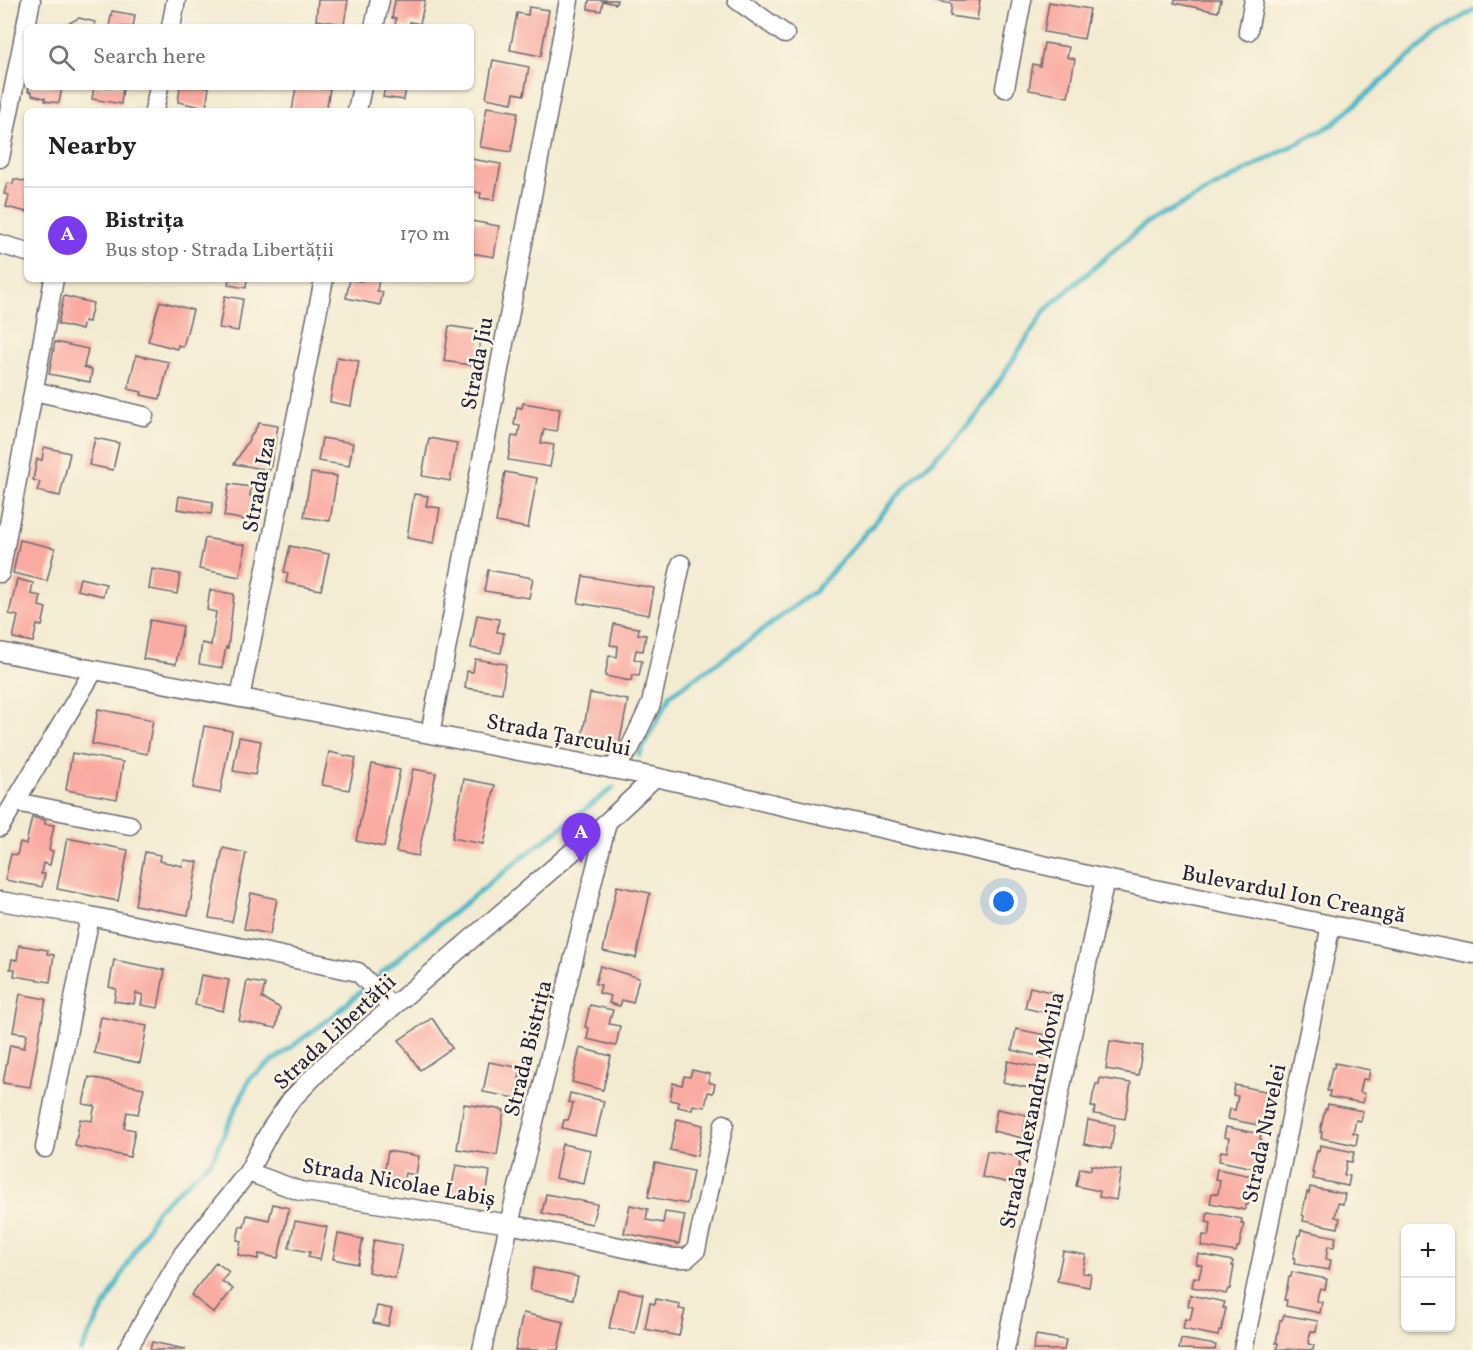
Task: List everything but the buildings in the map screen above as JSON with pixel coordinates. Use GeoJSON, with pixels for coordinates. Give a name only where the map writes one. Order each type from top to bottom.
{"type":"FeatureCollection","features":[{"type":"Feature","properties":{"kind":"street"},"geometry":{"type":"LineString","coordinates":[[26,24],[31,0]]}},
{"type":"Feature","properties":{"kind":"street"},"geometry":{"type":"LineString","coordinates":[[172,24],[176,0]]}},
{"type":"Feature","properties":{"kind":"street"},"geometry":{"type":"LineString","coordinates":[[375,24],[380,0]]}},
{"type":"Feature","properties":{"kind":"street","name":"Strada Jiu"},"geometry":{"type":"LineString","coordinates":[[430,734],[569,0]]}},
{"type":"Feature","properties":{"kind":"street"},"geometry":{"type":"LineString","coordinates":[[737,0],[785,34]]}},
{"type":"Feature","properties":{"kind":"street"},"geometry":{"type":"LineString","coordinates":[[1005,88],[1022,0]]}},
{"type":"Feature","properties":{"kind":"street"},"geometry":{"type":"LineString","coordinates":[[1248,31],[1254,0]]}},
{"type":"Feature","properties":{"kind":"street"},"geometry":{"type":"LineString","coordinates":[[0,158],[24,36]]}},
{"type":"Feature","properties":{"kind":"street"},"geometry":{"type":"LineString","coordinates":[[155,108],[158,90]]}},
{"type":"Feature","properties":{"kind":"street"},"geometry":{"type":"LineString","coordinates":[[358,108],[361,90]]}},
{"type":"Feature","properties":{"kind":"street"},"geometry":{"type":"LineString","coordinates":[[0,244],[24,251]]}},
{"type":"Feature","properties":{"kind":"street"},"geometry":{"type":"LineString","coordinates":[[0,573],[53,282]]}},
{"type":"Feature","properties":{"kind":"street","name":"Strada Iza"},"geometry":{"type":"LineString","coordinates":[[240,698],[323,282]]}},
{"type":"Feature","properties":{"kind":"street"},"geometry":{"type":"LineString","coordinates":[[34,391],[144,416]]}},
{"type":"Feature","properties":{"kind":"street"},"geometry":{"type":"LineString","coordinates":[[611,769],[629,750],[651,704],[681,564]]}},
{"type":"Feature","properties":{"kind":"street","name":"Strada Țarcului"},"geometry":{"type":"LineString","coordinates":[[0,652],[655,777],[1105,879]]}},
{"type":"Feature","properties":{"kind":"street"},"geometry":{"type":"LineString","coordinates":[[0,827],[94,670]]}},
{"type":"Feature","properties":{"kind":"street"},"geometry":{"type":"LineString","coordinates":[[607,822],[655,777]]}},
{"type":"Feature","properties":{"kind":"street"},"geometry":{"type":"LineString","coordinates":[[16,802],[130,825]]}},
{"type":"Feature","properties":{"kind":"street","name":"Strada Libertății"},"geometry":{"type":"LineString","coordinates":[[127,1350],[183,1254],[248,1172],[271,1128],[291,1100],[325,1065],[607,822]]}},
{"type":"Feature","properties":{"kind":"street","name":"Strada Bistrița"},"geometry":{"type":"LineString","coordinates":[[482,1350],[509,1224],[607,822]]}},
{"type":"Feature","properties":{"kind":"street","name":"Bulevardul Ion Creangă"},"geometry":{"type":"LineString","coordinates":[[1105,879],[1473,954]]}},
{"type":"Feature","properties":{"kind":"street","name":"Strada Alexandru Movila"},"geometry":{"type":"LineString","coordinates":[[1005,1350],[1105,879]]}},
{"type":"Feature","properties":{"kind":"street"},"geometry":{"type":"LineString","coordinates":[[0,901],[90,916],[358,972],[392,1007]]}},
{"type":"Feature","properties":{"kind":"street"},"geometry":{"type":"LineString","coordinates":[[45,1148],[90,916]]}},
{"type":"Feature","properties":{"kind":"street","name":"Strada Nuvelei"},"geometry":{"type":"LineString","coordinates":[[1243,1350],[1330,925]]}},
{"type":"Feature","properties":{"kind":"street","name":"Strada Nicolae Labiș"},"geometry":{"type":"LineString","coordinates":[[248,1172],[300,1191],[509,1224],[673,1258],[687,1258],[696,1250],[724,1124]]}},
{"type":"Feature","properties":{"kind":"waterway"},"geometry":{"type":"LineString","coordinates":[[639,755],[671,694],[815,591],[910,482],[976,417],[1046,309],[1145,224],[1333,124],[1434,35],[1473,10]]}},
{"type":"Feature","properties":{"kind":"waterway"},"geometry":{"type":"LineString","coordinates":[[81,1350],[157,1210],[212,1160],[250,1078],[334,1015],[422,938],[613,788]]}},
{"type":"Feature","properties":{"kind":"place","name":"Bistrița"},"geometry":{"type":"Point","coordinates":[581,863]}}]}
